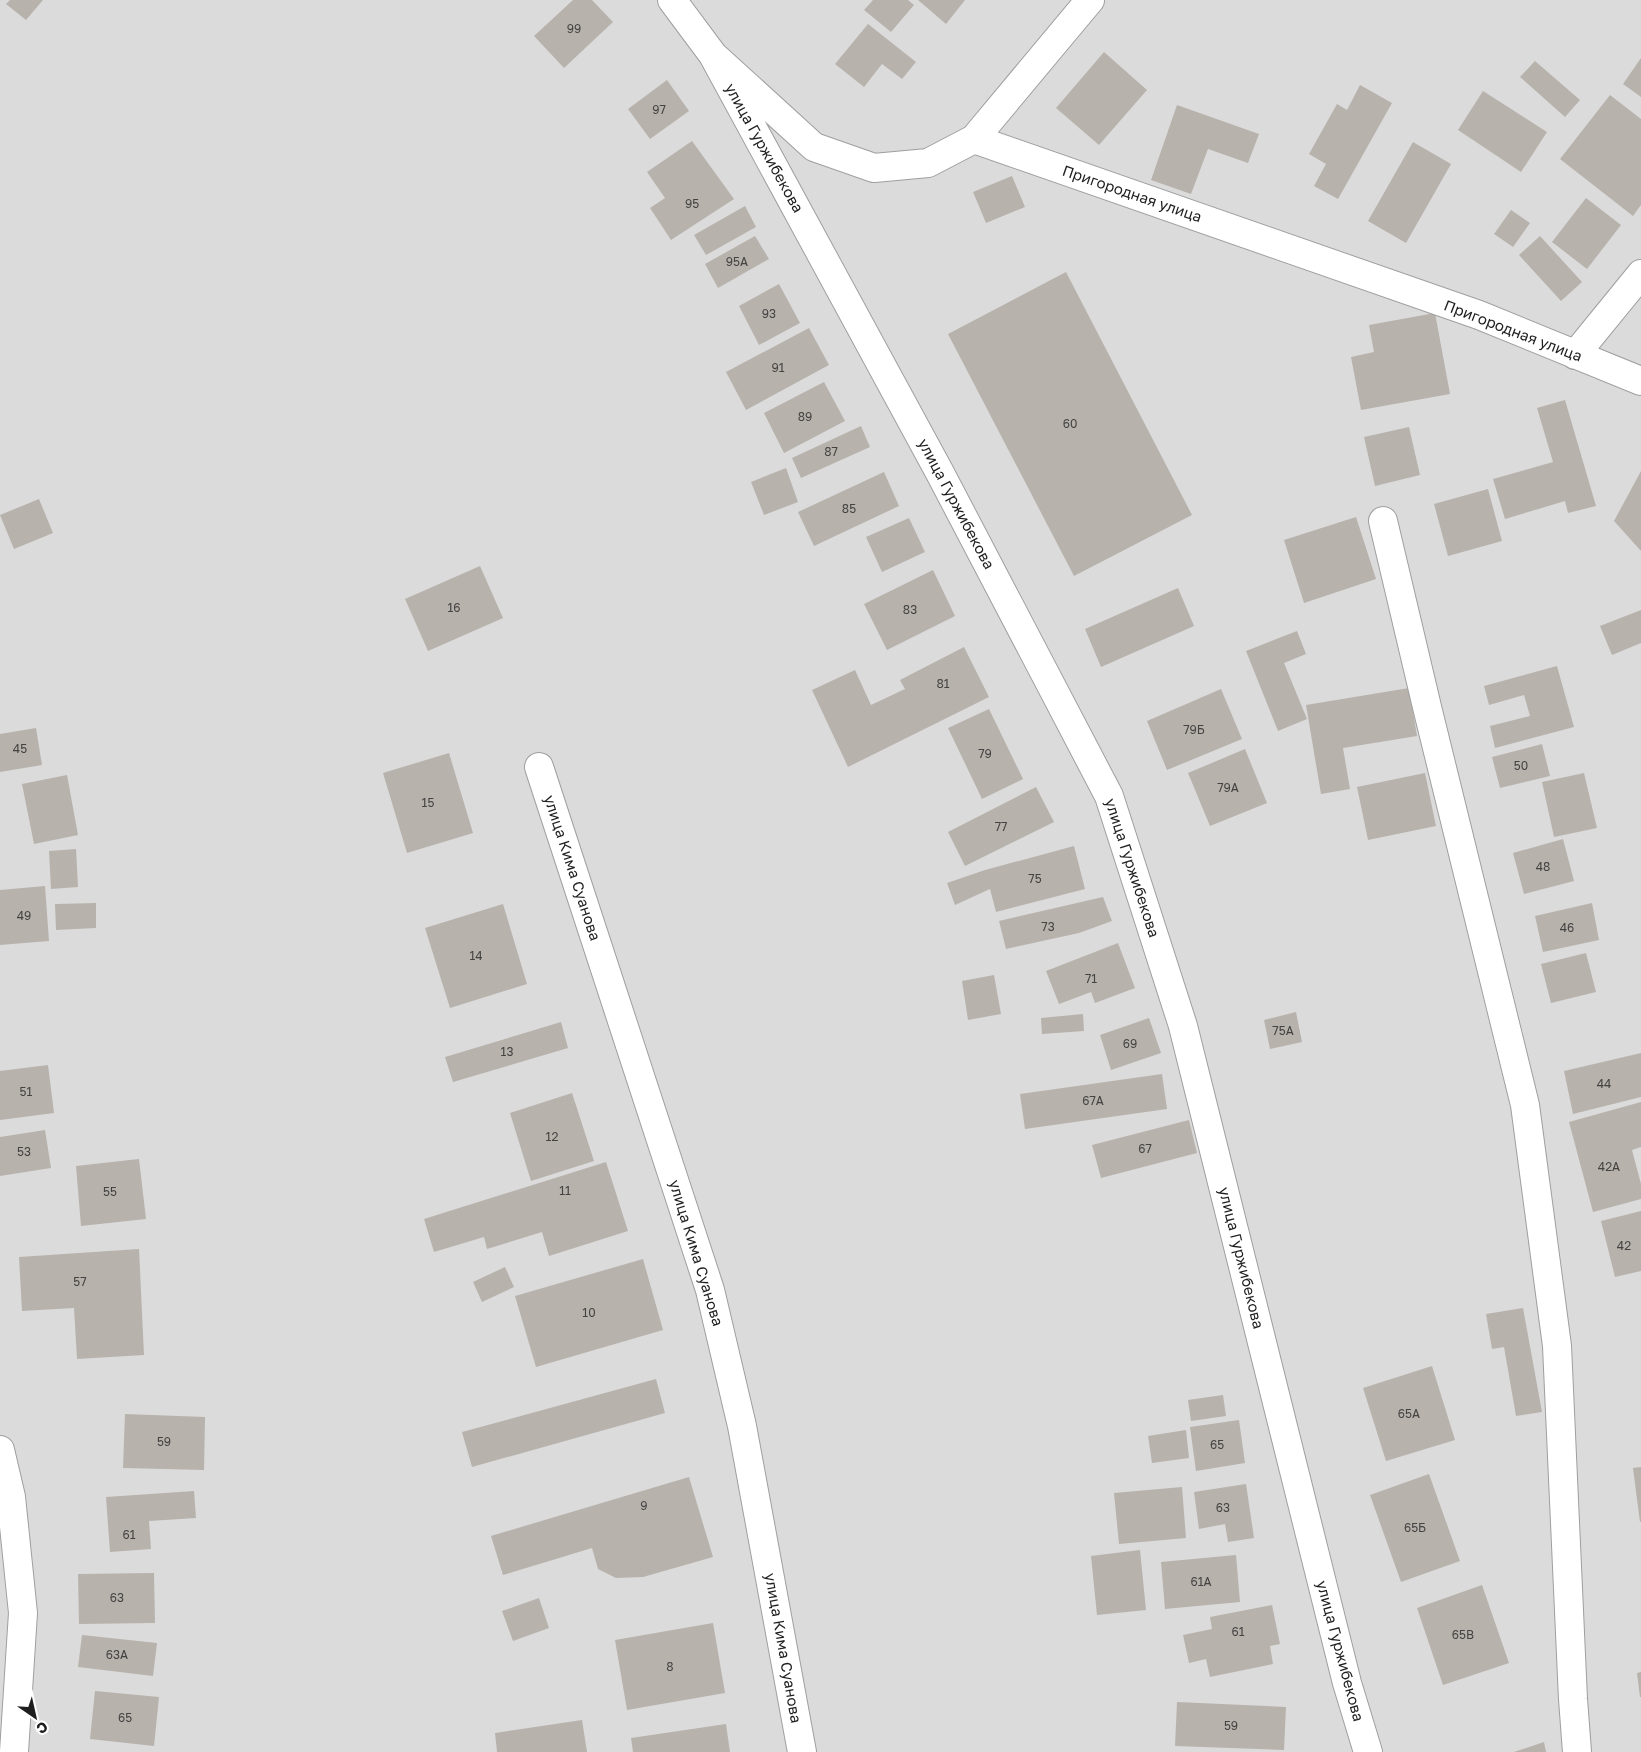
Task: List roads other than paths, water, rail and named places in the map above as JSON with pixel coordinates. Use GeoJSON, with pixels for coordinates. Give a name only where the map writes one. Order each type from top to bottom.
{"type":"FeatureCollection","features":[{"type":"Feature","properties":{"kind":"street"},"geometry":{"type":"LineString","coordinates":[[672,0],[713,55],[814,147],[874,168],[928,163],[974,139],[1090,0]]}},
{"type":"Feature","properties":{"kind":"street","name":"улица Гуржибекова"},"geometry":{"type":"LineString","coordinates":[[713,55],[940,473],[1109,796],[1183,1026],[1347,1683],[1368,1752]]}},
{"type":"Feature","properties":{"kind":"street","name":"Пригородная улица"},"geometry":{"type":"LineString","coordinates":[[974,139],[1479,315],[1641,381]]}},
{"type":"Feature","properties":{"kind":"street"},"geometry":{"type":"LineString","coordinates":[[1576,355],[1641,274]]}},
{"type":"Feature","properties":{"kind":"street"},"geometry":{"type":"LineString","coordinates":[[1383,521],[1525,1105],[1557,1346],[1577,1752]]}},
{"type":"Feature","properties":{"kind":"street","name":"улица Кима Суанова"},"geometry":{"type":"LineString","coordinates":[[539,767],[710,1290],[742,1426],[802,1752]]}},
{"type":"Feature","properties":{"kind":"street"},"geometry":{"type":"LineString","coordinates":[[0,1450],[10,1497],[22,1612],[14,1752]]}}]}
